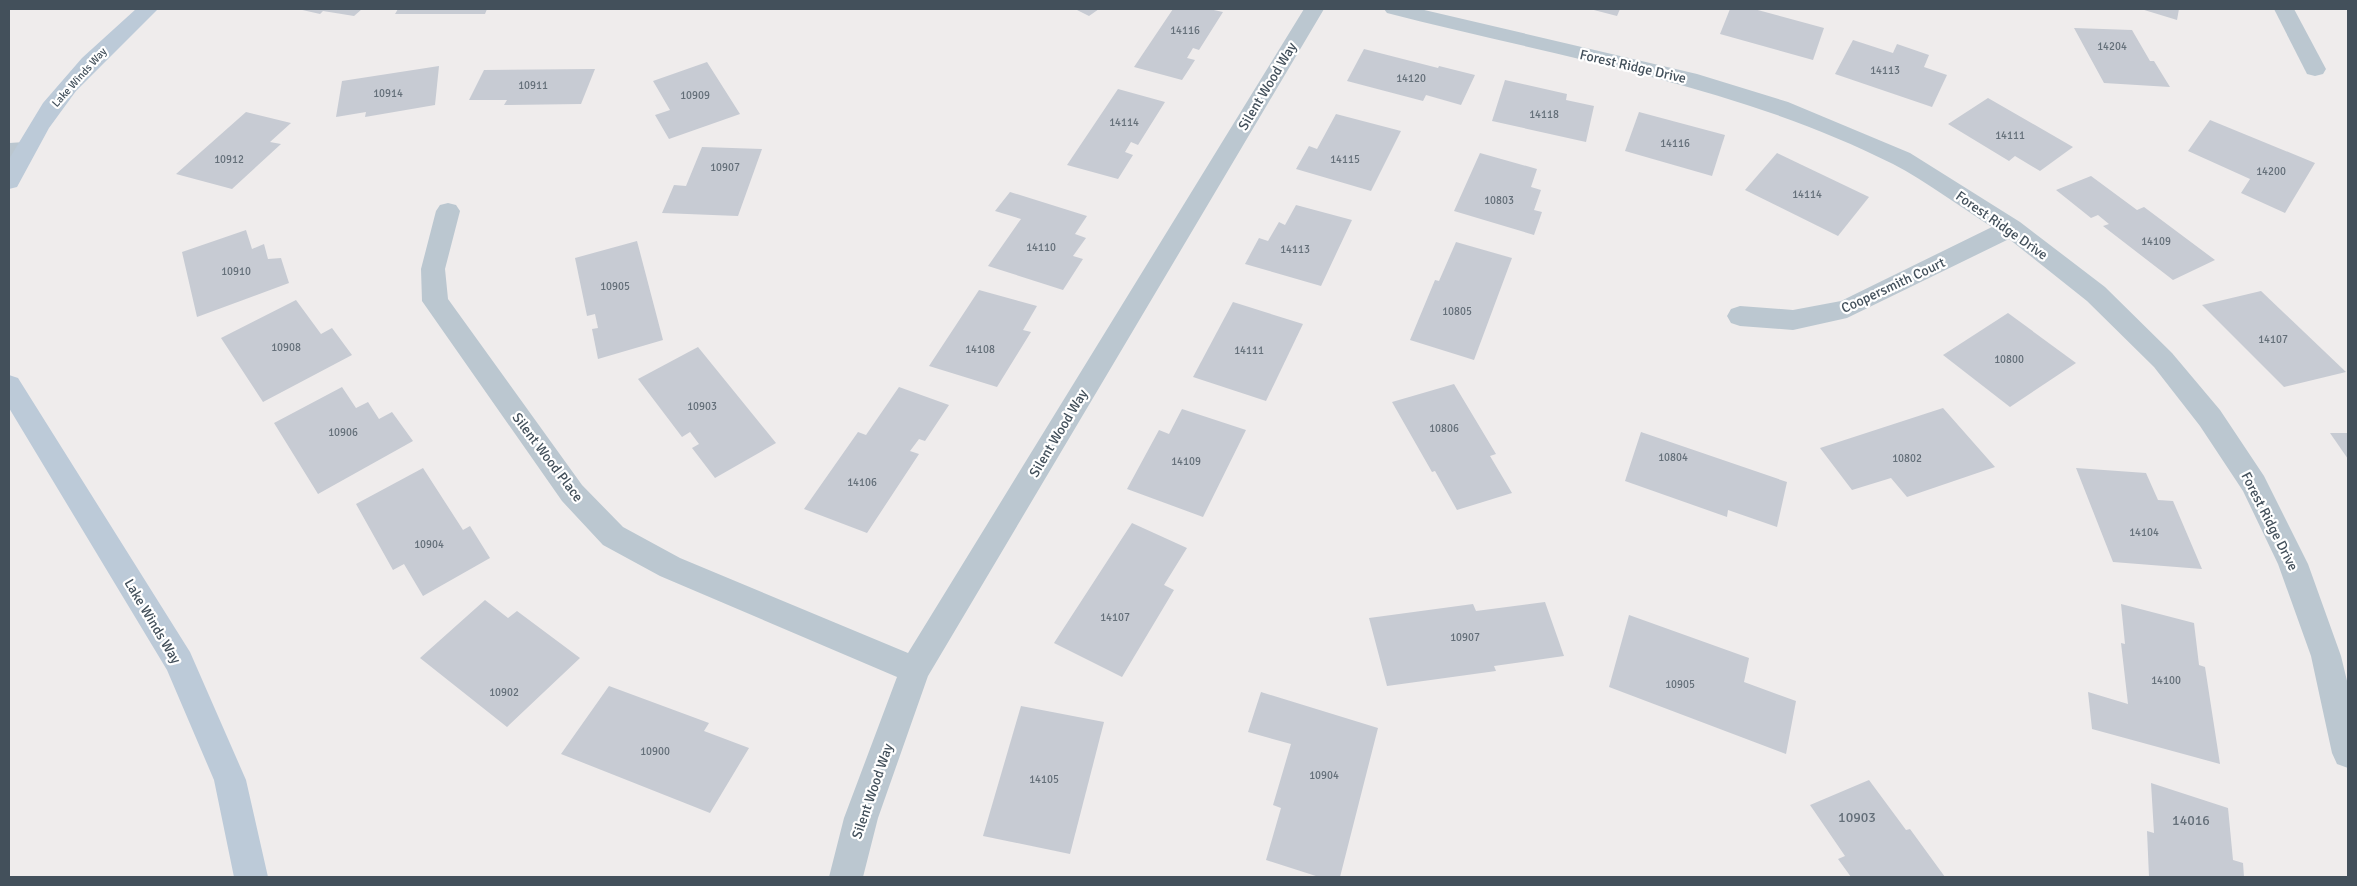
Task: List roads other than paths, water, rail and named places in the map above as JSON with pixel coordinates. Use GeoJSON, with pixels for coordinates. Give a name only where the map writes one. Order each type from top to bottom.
{"type":"FeatureCollection","features":[{"type":"Feature","properties":{"kind":"street","name":"Lake Winds Way"},"geometry":{"type":"LineString","coordinates":[[9,181],[17,151],[58,98],[106,46],[148,9]]}},
{"type":"Feature","properties":{"kind":"street","name":"Silent Wood Way"},"geometry":{"type":"LineString","coordinates":[[846,877],[861,818],[915,670],[1314,9]]}},
{"type":"Feature","properties":{"kind":"street","name":"Forest Ridge Drive"},"geometry":{"type":"LineString","coordinates":[[1394,9],[1697,81],[1780,107],[1902,159],[2010,228],[2096,294],[2163,360],[2210,418],[2254,484],[2293,564],[2323,647],[2348,753]]}},
{"type":"Feature","properties":{"kind":"street"},"geometry":{"type":"LineString","coordinates":[[2284,9],[2315,69]]}},
{"type":"Feature","properties":{"kind":"street","name":"Silent Wood Place"},"geometry":{"type":"LineString","coordinates":[[448,211],[433,269],[435,302],[572,493],[613,536],[670,567],[915,670]]}},
{"type":"Feature","properties":{"kind":"street","name":"Coopersmith Court"},"geometry":{"type":"LineString","coordinates":[[1740,316],[1793,320],[1847,309],[2010,228]]}},
{"type":"Feature","properties":{"kind":"street","name":"Lake Winds Way"},"geometry":{"type":"LineString","coordinates":[[9,385],[179,662],[230,780],[251,877]]}}]}
